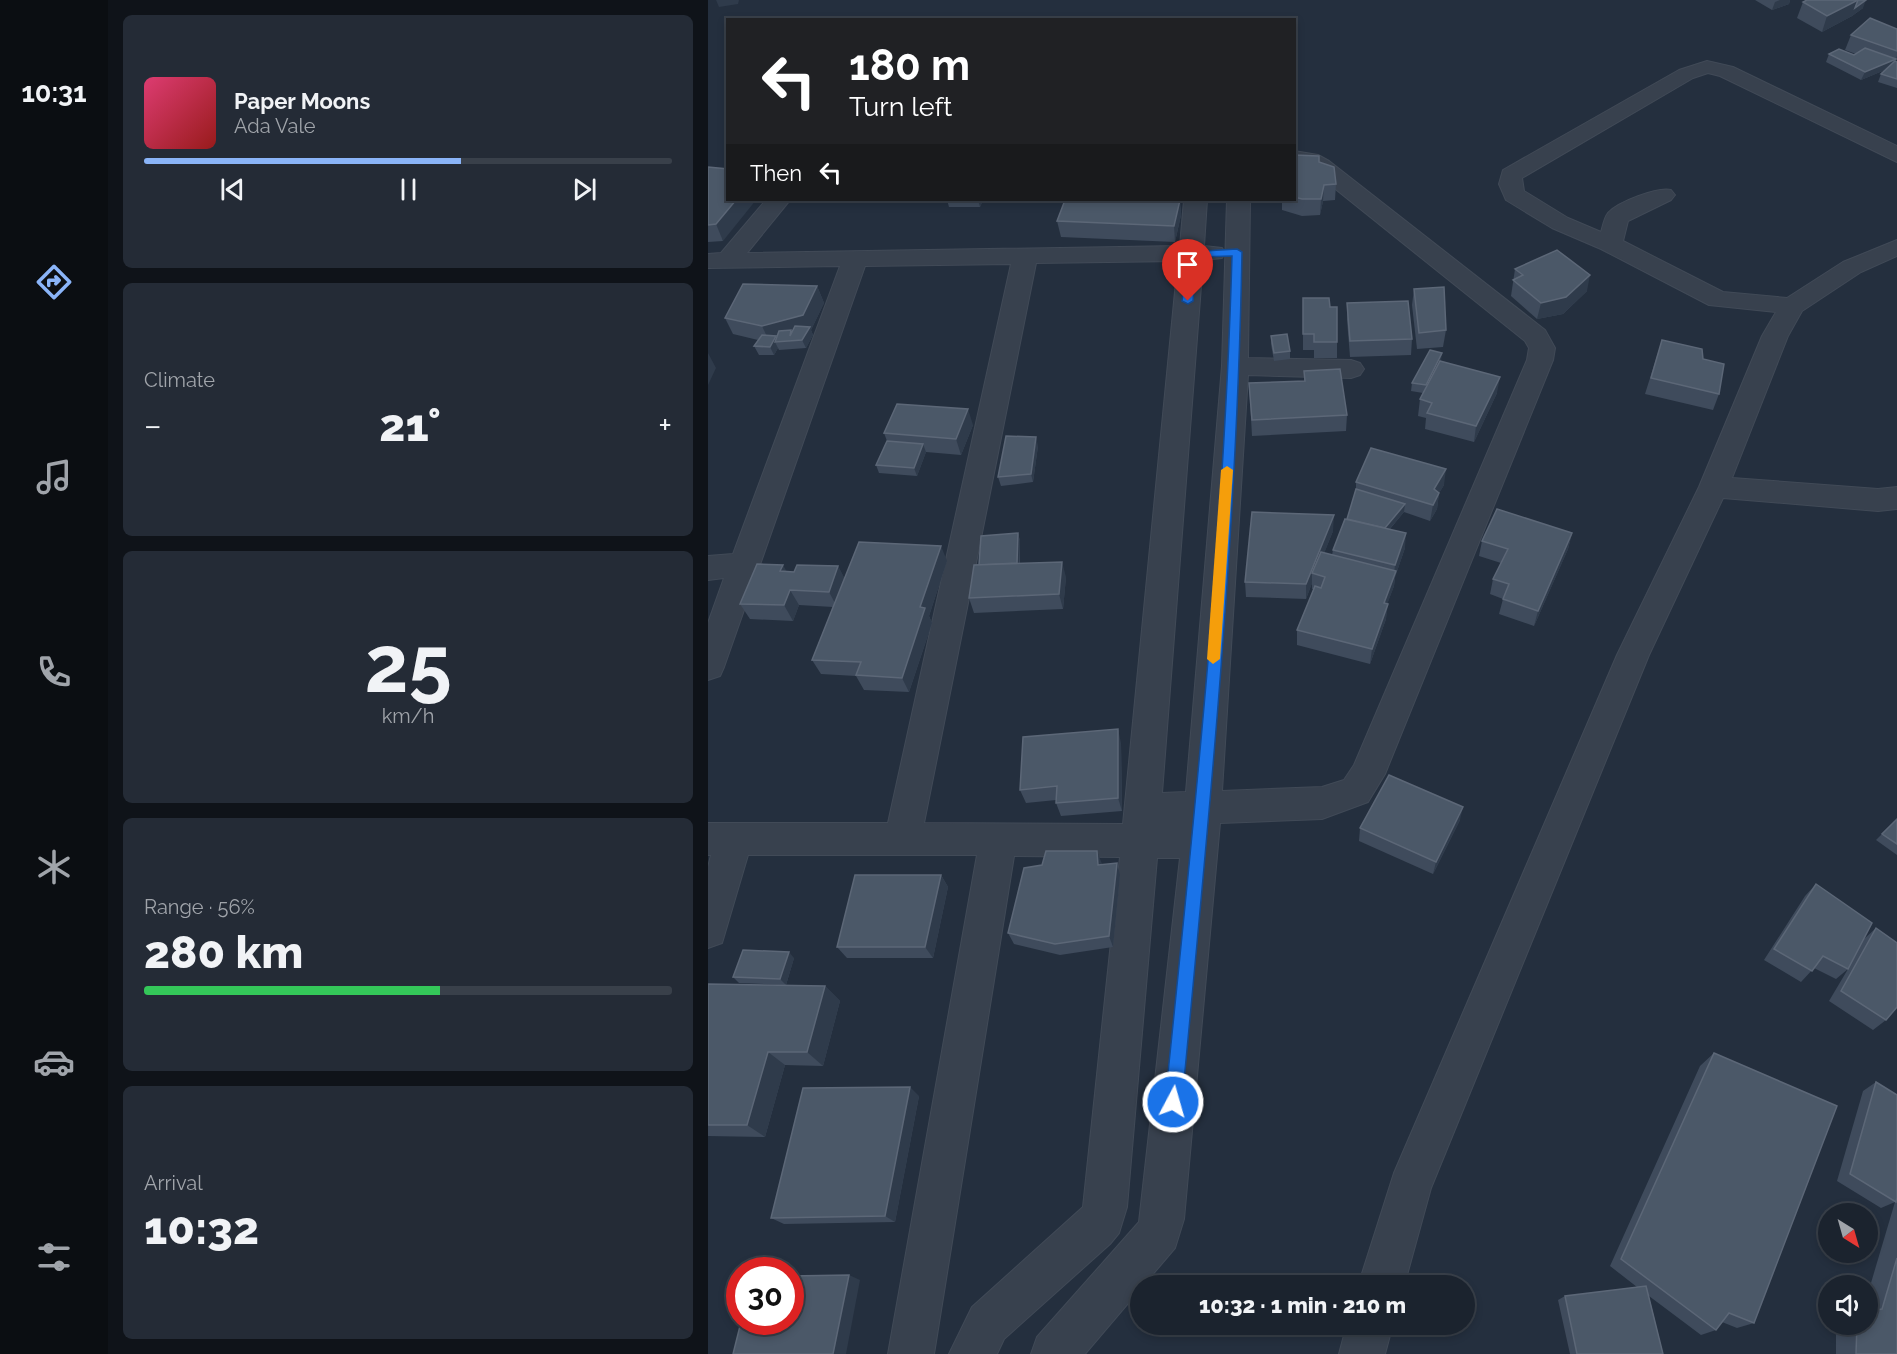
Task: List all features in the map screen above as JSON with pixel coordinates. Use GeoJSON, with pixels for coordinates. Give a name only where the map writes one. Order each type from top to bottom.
{"type":"FeatureCollection","features":[{"type":"Feature","properties":{"kind":"street"},"geometry":{"type":"LineString","coordinates":[[1792,306],[1718,299],[1686,285],[1610,244],[1560,223],[1514,195],[1510,184],[1511,175],[1627,107],[1696,71],[1707,68],[1726,71],[1897,155]]}},
{"type":"Feature","properties":{"kind":"street"},"geometry":{"type":"LineString","coordinates":[[708,930],[721,840],[998,838],[1141,826],[1200,825],[1322,803],[1356,791],[1368,774],[1540,360],[1542,348],[1536,336],[1321,166],[1310,160],[1296,158]]}},
{"type":"Feature","properties":{"kind":"street"},"geometry":{"type":"LineString","coordinates":[[1610,244],[1617,218],[1624,212],[1664,195]]}},
{"type":"Feature","properties":{"kind":"street"},"geometry":{"type":"LineString","coordinates":[[718,261],[777,201]]}},
{"type":"Feature","properties":{"kind":"street"},"geometry":{"type":"LineString","coordinates":[[972,1354],[988,1323],[1094,1228],[1102,1217],[1141,826],[1196,201]]}},
{"type":"Feature","properties":{"kind":"street"},"geometry":{"type":"LineString","coordinates":[[1054,1354],[1159,1232],[1200,825],[1235,366],[1239,201]]}},
{"type":"Feature","properties":{"kind":"street"},"geometry":{"type":"LineString","coordinates":[[718,261],[1237,252]]}},
{"type":"Feature","properties":{"kind":"street"},"geometry":{"type":"LineString","coordinates":[[1384,1275],[1413,1177],[1633,655],[1714,487],[1775,336],[1792,306],[1852,267],[1891,253]]}},
{"type":"Feature","properties":{"kind":"street"},"geometry":{"type":"LineString","coordinates":[[903,839],[1025,256]]}},
{"type":"Feature","properties":{"kind":"street"},"geometry":{"type":"LineString","coordinates":[[708,667],[747,566],[855,260]]}},
{"type":"Feature","properties":{"kind":"street"},"geometry":{"type":"LineString","coordinates":[[1235,366],[1351,369]]}},
{"type":"Feature","properties":{"kind":"street"},"geometry":{"type":"LineString","coordinates":[[1714,487],[1878,500],[1897,498]]}},
{"type":"Feature","properties":{"kind":"street"},"geometry":{"type":"LineString","coordinates":[[708,568],[747,566]]}},
{"type":"Feature","properties":{"kind":"street"},"geometry":{"type":"LineString","coordinates":[[911,1354],[998,838]]}},
{"type":"Feature","properties":{"kind":"street"},"geometry":{"type":"LineString","coordinates":[[1362,1354],[1367,1335]]}},
{"type":"Feature","properties":{"kind":"building"},"geometry":{"type":"Polygon","coordinates":[[[1807,0],[1858,0],[1827,16],[1803,2],[1807,0]]]}},
{"type":"Feature","properties":{"kind":"building"},"geometry":{"type":"Polygon","coordinates":[[[1858,0],[1866,0],[1855,8],[1858,0]]]}},
{"type":"Feature","properties":{"kind":"building"},"geometry":{"type":"Polygon","coordinates":[[[1870,18],[1897,29],[1897,51],[1851,35],[1870,18]]]}},
{"type":"Feature","properties":{"kind":"building"},"geometry":{"type":"Polygon","coordinates":[[[1865,48],[1896,59],[1865,72],[1829,54],[1839,49],[1854,55],[1865,48]]]}},
{"type":"Feature","properties":{"kind":"building"},"geometry":{"type":"Polygon","coordinates":[[[1895,61],[1897,62],[1897,79],[1881,74],[1895,61]]]}},
{"type":"Feature","properties":{"kind":"building"},"geometry":{"type":"Polygon","coordinates":[[[1296,155],[1319,156],[1319,162],[1334,167],[1336,184],[1324,185],[1321,199],[1296,198],[1296,155]]]}},
{"type":"Feature","properties":{"kind":"building"},"geometry":{"type":"Polygon","coordinates":[[[708,167],[726,169],[726,201],[735,201],[716,224],[708,225],[708,167]]]}},
{"type":"Feature","properties":{"kind":"building"},"geometry":{"type":"Polygon","coordinates":[[[1065,201],[1180,201],[1174,226],[1057,221],[1065,201]]]}},
{"type":"Feature","properties":{"kind":"building"},"geometry":{"type":"Polygon","coordinates":[[[1557,250],[1590,275],[1566,297],[1541,303],[1513,280],[1523,275],[1515,269],[1557,250]]]}},
{"type":"Feature","properties":{"kind":"building"},"geometry":{"type":"Polygon","coordinates":[[[743,284],[817,286],[803,315],[762,326],[725,318],[743,284]]]}},
{"type":"Feature","properties":{"kind":"building"},"geometry":{"type":"Polygon","coordinates":[[[1444,287],[1446,330],[1419,333],[1414,289],[1444,287]]]}},
{"type":"Feature","properties":{"kind":"building"},"geometry":{"type":"Polygon","coordinates":[[[1303,298],[1329,298],[1330,307],[1337,307],[1337,342],[1314,342],[1314,334],[1303,334],[1303,298]]]}},
{"type":"Feature","properties":{"kind":"building"},"geometry":{"type":"Polygon","coordinates":[[[1408,301],[1412,339],[1350,341],[1347,303],[1408,301]]]}},
{"type":"Feature","properties":{"kind":"building"},"geometry":{"type":"Polygon","coordinates":[[[795,326],[810,327],[802,340],[775,342],[779,331],[791,330],[790,336],[795,326]]]}},
{"type":"Feature","properties":{"kind":"building"},"geometry":{"type":"Polygon","coordinates":[[[1287,334],[1290,351],[1274,353],[1271,336],[1287,334]]]}},
{"type":"Feature","properties":{"kind":"building"},"geometry":{"type":"Polygon","coordinates":[[[762,335],[776,336],[770,347],[754,346],[762,335]]]}},
{"type":"Feature","properties":{"kind":"building"},"geometry":{"type":"Polygon","coordinates":[[[1662,340],[1702,349],[1703,359],[1724,364],[1719,394],[1651,378],[1662,340]]]}},
{"type":"Feature","properties":{"kind":"building"},"geometry":{"type":"Polygon","coordinates":[[[1430,350],[1442,353],[1426,385],[1412,383],[1430,350]]]}},
{"type":"Feature","properties":{"kind":"building"},"geometry":{"type":"Polygon","coordinates":[[[1440,361],[1500,377],[1476,426],[1427,413],[1432,403],[1420,399],[1440,361]]]}},
{"type":"Feature","properties":{"kind":"building"},"geometry":{"type":"Polygon","coordinates":[[[1340,369],[1347,415],[1252,420],[1249,383],[1305,381],[1304,371],[1340,369]]]}},
{"type":"Feature","properties":{"kind":"building"},"geometry":{"type":"Polygon","coordinates":[[[897,404],[968,409],[956,439],[884,433],[897,404]]]}},
{"type":"Feature","properties":{"kind":"building"},"geometry":{"type":"Polygon","coordinates":[[[1006,436],[1036,437],[1031,474],[998,477],[1006,436]]]}},
{"type":"Feature","properties":{"kind":"building"},"geometry":{"type":"Polygon","coordinates":[[[887,441],[923,444],[914,468],[876,465],[887,441]]]}},
{"type":"Feature","properties":{"kind":"building"},"geometry":{"type":"Polygon","coordinates":[[[1371,448],[1446,469],[1434,489],[1439,493],[1433,505],[1356,482],[1371,448]]]}},
{"type":"Feature","properties":{"kind":"building"},"geometry":{"type":"Polygon","coordinates":[[[1356,489],[1405,504],[1385,528],[1347,519],[1356,489]]]}},
{"type":"Feature","properties":{"kind":"building"},"geometry":{"type":"Polygon","coordinates":[[[1497,509],[1572,533],[1538,611],[1503,599],[1509,584],[1493,579],[1508,549],[1482,541],[1497,509]]]}},
{"type":"Feature","properties":{"kind":"building"},"geometry":{"type":"Polygon","coordinates":[[[1252,512],[1334,515],[1306,584],[1245,582],[1252,512]]]}},
{"type":"Feature","properties":{"kind":"building"},"geometry":{"type":"Polygon","coordinates":[[[1345,519],[1406,533],[1395,565],[1333,550],[1345,519]]]}},
{"type":"Feature","properties":{"kind":"building"},"geometry":{"type":"Polygon","coordinates":[[[1018,533],[1017,563],[979,565],[981,536],[1018,533]]]}},
{"type":"Feature","properties":{"kind":"building"},"geometry":{"type":"Polygon","coordinates":[[[859,542],[941,546],[920,607],[925,608],[902,678],[856,675],[861,662],[812,660],[859,542]]]}},
{"type":"Feature","properties":{"kind":"building"},"geometry":{"type":"Polygon","coordinates":[[[1321,552],[1396,571],[1384,603],[1388,604],[1372,649],[1297,630],[1315,586],[1321,588],[1325,577],[1312,573],[1321,552]]]}},
{"type":"Feature","properties":{"kind":"building"},"geometry":{"type":"Polygon","coordinates":[[[1062,562],[1059,594],[969,598],[974,565],[1062,562]]]}},
{"type":"Feature","properties":{"kind":"building"},"geometry":{"type":"Polygon","coordinates":[[[757,564],[783,565],[780,571],[794,572],[797,565],[838,566],[829,592],[790,590],[784,605],[740,604],[757,564]]]}},
{"type":"Feature","properties":{"kind":"building"},"geometry":{"type":"Polygon","coordinates":[[[1118,729],[1118,798],[1056,803],[1057,786],[1020,790],[1023,737],[1118,729]]]}},
{"type":"Feature","properties":{"kind":"building"},"geometry":{"type":"Polygon","coordinates":[[[1389,775],[1463,807],[1436,862],[1360,828],[1389,775]]]}},
{"type":"Feature","properties":{"kind":"building"},"geometry":{"type":"Polygon","coordinates":[[[1897,819],[1897,844],[1882,834],[1897,819]]]}},
{"type":"Feature","properties":{"kind":"building"},"geometry":{"type":"Polygon","coordinates":[[[1046,851],[1097,851],[1098,865],[1117,863],[1109,936],[1055,944],[1008,933],[1024,868],[1042,865],[1046,851]]]}},
{"type":"Feature","properties":{"kind":"building"},"geometry":{"type":"Polygon","coordinates":[[[855,875],[941,875],[925,947],[837,947],[855,875]]]}},
{"type":"Feature","properties":{"kind":"building"},"geometry":{"type":"Polygon","coordinates":[[[1816,884],[1872,923],[1848,969],[1823,956],[1812,971],[1774,949],[1816,884]]]}},
{"type":"Feature","properties":{"kind":"building"},"geometry":{"type":"Polygon","coordinates":[[[1876,928],[1897,943],[1897,1007],[1886,1020],[1841,991],[1876,928]]]}},
{"type":"Feature","properties":{"kind":"building"},"geometry":{"type":"Polygon","coordinates":[[[743,950],[789,952],[780,979],[733,977],[743,950]]]}},
{"type":"Feature","properties":{"kind":"building"},"geometry":{"type":"Polygon","coordinates":[[[708,984],[825,986],[807,1052],[768,1052],[747,1125],[708,1125],[708,984]]]}},
{"type":"Feature","properties":{"kind":"building"},"geometry":{"type":"Polygon","coordinates":[[[1714,1053],[1837,1106],[1754,1323],[1729,1313],[1716,1330],[1621,1259],[1714,1053]]]}},
{"type":"Feature","properties":{"kind":"building"},"geometry":{"type":"Polygon","coordinates":[[[1876,1082],[1897,1095],[1896,1202],[1850,1174],[1876,1082]]]}},
{"type":"Feature","properties":{"kind":"building"},"geometry":{"type":"Polygon","coordinates":[[[910,1087],[885,1216],[771,1218],[803,1088],[910,1087]]]}},
{"type":"Feature","properties":{"kind":"building"},"geometry":{"type":"Polygon","coordinates":[[[1897,1258],[1897,1354],[1856,1354],[1857,1335],[1878,1335],[1878,1310],[1882,1309],[1897,1258]]]}},
{"type":"Feature","properties":{"kind":"building"},"geometry":{"type":"Polygon","coordinates":[[[849,1275],[833,1354],[733,1354],[738,1335],[804,1335],[804,1276],[849,1275]]]}},
{"type":"Feature","properties":{"kind":"building"},"geometry":{"type":"Polygon","coordinates":[[[1646,1286],[1663,1354],[1577,1354],[1565,1296],[1646,1286]]]}},
{"type":"Feature","properties":{"kind":"slow traffic"},"geometry":{"type":"LineString","coordinates":[[1213,659],[1227,470]]}},
{"type":"Feature","properties":{"kind":"route"},"geometry":{"type":"LineString","coordinates":[[1173,1102],[1190,938],[1197,842],[1203,808],[1235,366],[1237,252],[1192,254],[1188,301]]}}]}
